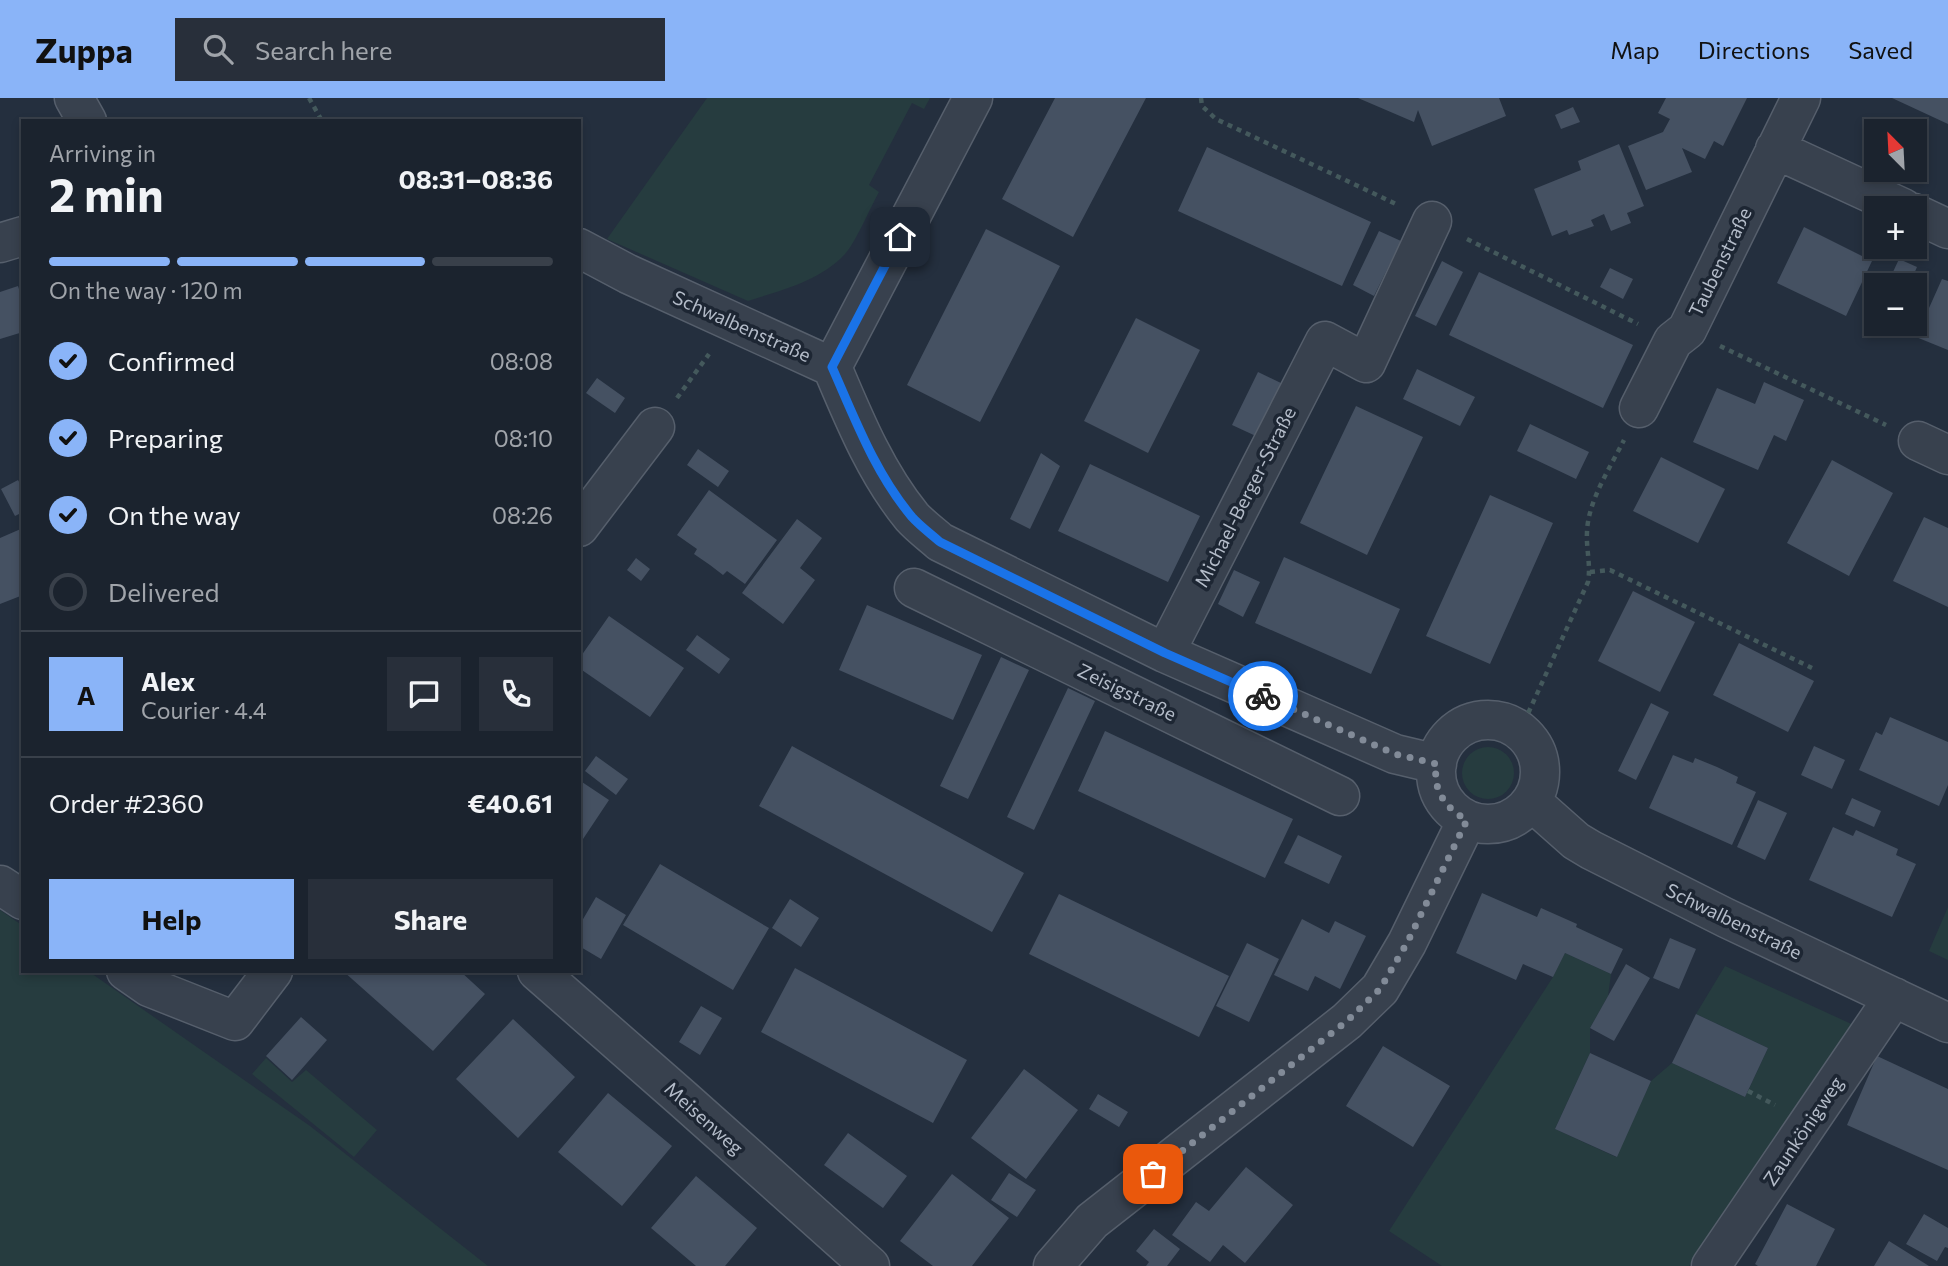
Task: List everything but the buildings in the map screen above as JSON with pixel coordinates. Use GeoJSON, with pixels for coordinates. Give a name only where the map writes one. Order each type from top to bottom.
{"type":"FeatureCollection","features":[{"type":"Feature","properties":{"kind":"street"},"geometry":{"type":"LineString","coordinates":[[74,98],[86,119]]}},
{"type":"Feature","properties":{"kind":"street"},"geometry":{"type":"LineString","coordinates":[[832,367],[973,98]]}},
{"type":"Feature","properties":{"kind":"street","name":"Taubenstraße"},"geometry":{"type":"LineString","coordinates":[[1639,408],[1680,336],[1801,98]]}},
{"type":"Feature","properties":{"kind":"street"},"geometry":{"type":"LineString","coordinates":[[1775,149],[1877,196]]}},
{"type":"Feature","properties":{"kind":"street"},"geometry":{"type":"LineString","coordinates":[[1927,220],[1948,229]]}},
{"type":"Feature","properties":{"kind":"street","name":"Michael-Berger-Straße"},"geometry":{"type":"LineString","coordinates":[[1165,653],[1325,341],[1366,363],[1432,221]]}},
{"type":"Feature","properties":{"kind":"street"},"geometry":{"type":"LineString","coordinates":[[0,243],[21,237]]}},
{"type":"Feature","properties":{"kind":"street","name":"Schwalbenstraße"},"geometry":{"type":"LineString","coordinates":[[581,249],[628,274],[832,367],[860,431],[890,487],[913,519],[940,542],[1165,653],[1395,754],[1437,764]]}},
{"type":"Feature","properties":{"kind":"street"},"geometry":{"type":"LineString","coordinates":[[581,524],[655,427]]}},
{"type":"Feature","properties":{"kind":"street","name":"Zeisigstraße"},"geometry":{"type":"LineString","coordinates":[[914,588],[1340,796]]}},
{"type":"Feature","properties":{"kind":"street"},"geometry":{"type":"LineString","coordinates":[[1054,656],[1076,609]]}},
{"type":"Feature","properties":{"kind":"street"},"geometry":{"type":"LineString","coordinates":[[1494,720],[1511,724],[1520,731],[1536,750],[1541,766],[1539,785],[1532,802],[1521,814],[1505,822],[1488,825],[1456,815],[1445,803],[1435,771],[1439,754],[1447,740],[1476,721],[1494,720]]}},
{"type":"Feature","properties":{"kind":"street","name":"Schwalbenstraße"},"geometry":{"type":"LineString","coordinates":[[1532,802],[1576,841],[1591,850],[1726,918],[1948,1023]]}},
{"type":"Feature","properties":{"kind":"street"},"geometry":{"type":"LineString","coordinates":[[1053,1266],[1092,1221],[1336,1029],[1380,989],[1407,943],[1467,820]]}},
{"type":"Feature","properties":{"kind":"street"},"geometry":{"type":"LineString","coordinates":[[0,885],[21,900]]}},
{"type":"Feature","properties":{"kind":"street"},"geometry":{"type":"LineString","coordinates":[[129,973],[149,987],[235,1021],[271,973]]}},
{"type":"Feature","properties":{"kind":"street","name":"Meisenweg"},"geometry":{"type":"LineString","coordinates":[[539,973],[870,1266]]}},
{"type":"Feature","properties":{"kind":"street","name":"Zaunkönigweg"},"geometry":{"type":"LineString","coordinates":[[1712,1266],[1894,997]]}},
{"type":"Feature","properties":{"kind":"path"},"geometry":{"type":"LineString","coordinates":[[309,98],[321,119]]}},
{"type":"Feature","properties":{"kind":"path"},"geometry":{"type":"LineString","coordinates":[[1201,98],[1202,106],[1216,119],[1680,336],[1933,448]]}},
{"type":"Feature","properties":{"kind":"path"},"geometry":{"type":"LineString","coordinates":[[655,427],[732,322]]}},
{"type":"Feature","properties":{"kind":"path"},"geometry":{"type":"LineString","coordinates":[[1520,731],[1588,582],[1590,572],[1587,533],[1590,509],[1639,408]]}},
{"type":"Feature","properties":{"kind":"path"},"geometry":{"type":"LineString","coordinates":[[1590,572],[1610,570],[1812,668]]}},
{"type":"Feature","properties":{"kind":"green space"},"geometry":{"type":"Polygon","coordinates":[[[707,98],[930,98],[924,109],[912,103],[869,185],[879,192],[845,254],[812,278],[748,301],[607,239],[707,98]]]}},
{"type":"Feature","properties":{"kind":"green space"},"geometry":{"type":"Polygon","coordinates":[[[1488,747],[1507,754],[1514,773],[1507,792],[1488,799],[1469,792],[1462,773],[1469,754],[1488,747]]]}},
{"type":"Feature","properties":{"kind":"green space"},"geometry":{"type":"Polygon","coordinates":[[[1948,907],[1948,960],[1929,951],[1948,907]]]}},
{"type":"Feature","properties":{"kind":"green space"},"geometry":{"type":"Polygon","coordinates":[[[0,910],[21,925],[21,973],[91,973],[310,1126],[488,1266],[0,1266],[0,910]]]}},
{"type":"Feature","properties":{"kind":"green space"},"geometry":{"type":"Polygon","coordinates":[[[1565,953],[1611,974],[1608,996],[1590,1028],[1590,1053],[1555,1129],[1616,1157],[1651,1081],[1672,1063],[1745,1097],[1768,1048],[1696,1014],[1725,966],[1858,1027],[1689,1266],[1442,1266],[1389,1231],[1553,977],[1565,953]]]}},
{"type":"Feature","properties":{"kind":"green space"},"geometry":{"type":"Polygon","coordinates":[[[266,1058],[292,1082],[306,1070],[377,1130],[354,1157],[252,1074],[266,1058]]]}},
{"type":"Feature","properties":{"kind":"way so far"},"geometry":{"type":"LineString","coordinates":[[1153,1174],[1347,1021],[1380,989],[1407,943],[1467,820],[1456,815],[1445,803],[1438,787],[1435,771],[1437,764],[1395,754],[1263,696]]}},
{"type":"Feature","properties":{"kind":"route"},"geometry":{"type":"LineString","coordinates":[[900,237],[832,367],[870,450],[890,487],[913,519],[940,542],[1165,653],[1263,696]]}}]}
